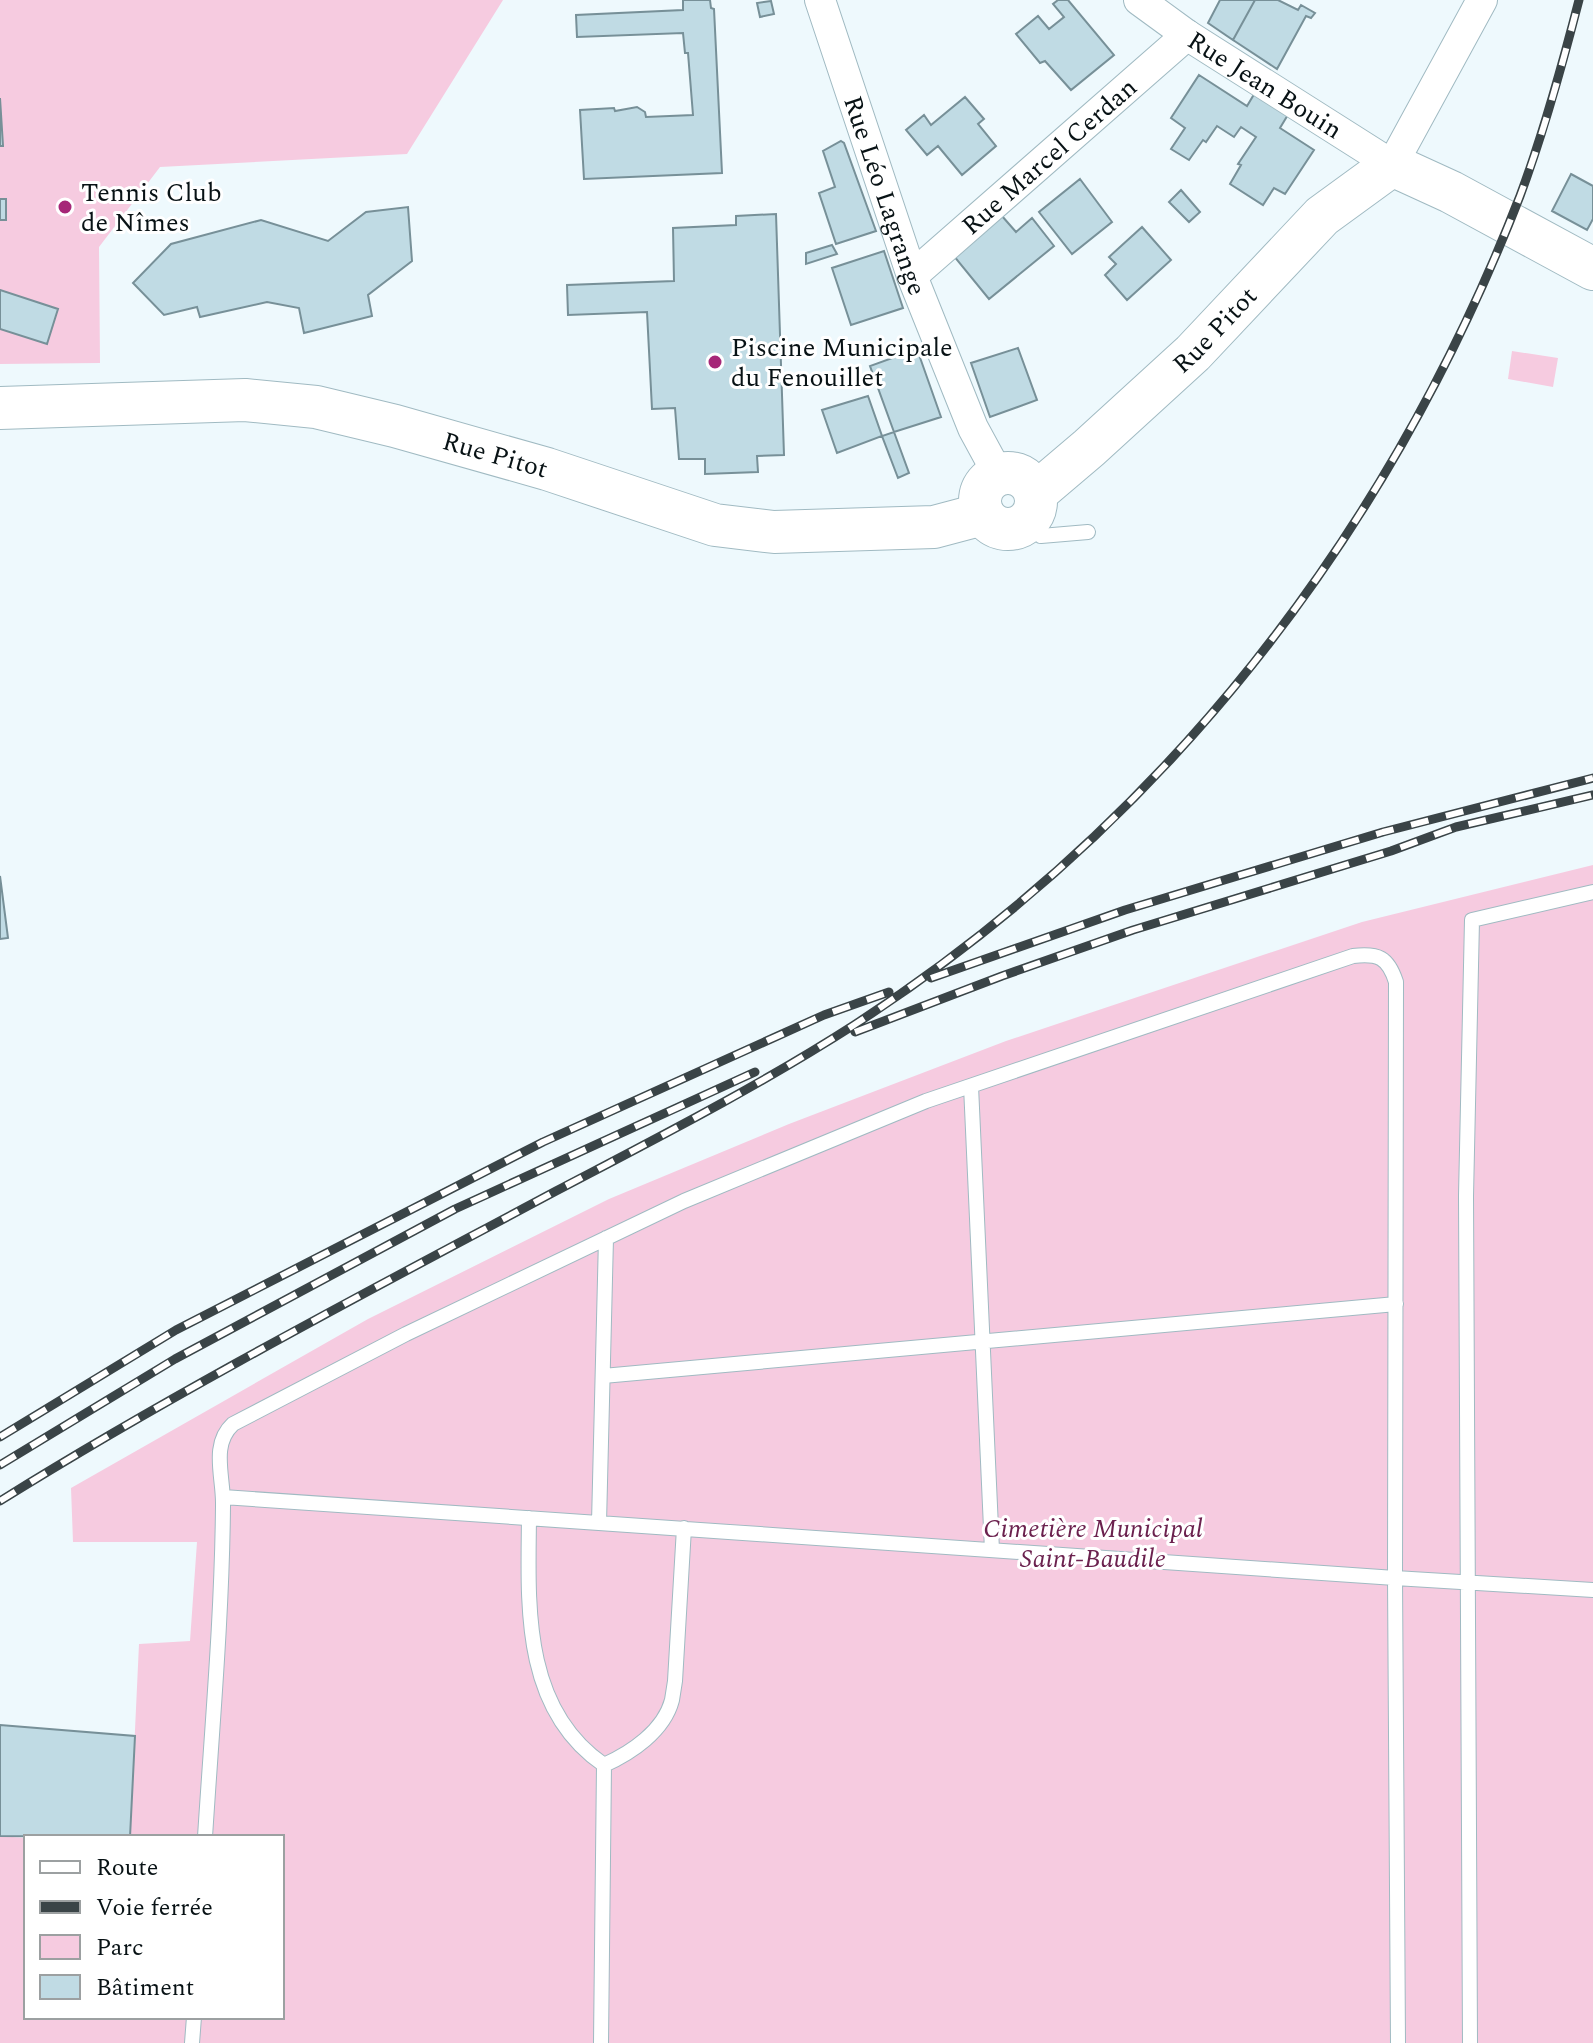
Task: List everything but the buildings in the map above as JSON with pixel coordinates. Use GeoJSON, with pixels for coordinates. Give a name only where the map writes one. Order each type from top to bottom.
{"type":"FeatureCollection","features":[{"type":"Feature","properties":{"kind":"street","name":"Rue Léo Lagrange"},"geometry":{"type":"LineString","coordinates":[[820,0],[912,276],[973,428],[998,474]]}},
{"type":"Feature","properties":{"kind":"street","name":"Rue Jean Bouin"},"geometry":{"type":"LineString","coordinates":[[1139,0],[1187,35],[1392,165]]}},
{"type":"Feature","properties":{"kind":"street"},"geometry":{"type":"LineString","coordinates":[[1482,0],[1392,165],[1451,192],[1593,269]]}},
{"type":"Feature","properties":{"kind":"street","name":"Rue Marcel Cerdan"},"geometry":{"type":"LineString","coordinates":[[912,276],[1187,35]]}},
{"type":"Feature","properties":{"kind":"street","name":"Rue Pitot"},"geometry":{"type":"LineString","coordinates":[[1033,506],[1089,448],[1193,353],[1322,216],[1392,165]]}},
{"type":"Feature","properties":{"kind":"street","name":"Rue Pitot"},"geometry":{"type":"LineString","coordinates":[[0,408],[245,400],[316,407],[547,469],[715,525],[774,532],[934,527],[983,514]]}},
{"type":"Feature","properties":{"kind":"street"},"geometry":{"type":"LineString","coordinates":[[1016,473],[1032,484],[1033,506],[1023,525],[1005,529],[989,522],[983,514],[980,496],[989,479],[998,474],[1016,473]]}},
{"type":"Feature","properties":{"kind":"lane"},"geometry":{"type":"LineString","coordinates":[[1033,506],[1041,536],[1088,532]]}},
{"type":"Feature","properties":{"kind":"lane"},"geometry":{"type":"LineString","coordinates":[[1470,2043],[1466,1196],[1472,920],[1593,892]]}},
{"type":"Feature","properties":{"kind":"lane"},"geometry":{"type":"LineString","coordinates":[[205,1835],[221,1580],[223,1497],[220,1450],[223,1436],[233,1424],[406,1334],[684,1201],[926,1101],[1353,956],[1368,954],[1381,958],[1391,968],[1396,982],[1398,2043]]}},
{"type":"Feature","properties":{"kind":"lane"},"geometry":{"type":"LineString","coordinates":[[971,1086],[992,1550]]}},
{"type":"Feature","properties":{"kind":"lane"},"geometry":{"type":"LineString","coordinates":[[599,1523],[606,1238]]}},
{"type":"Feature","properties":{"kind":"lane"},"geometry":{"type":"LineString","coordinates":[[603,1376],[1396,1304]]}},
{"type":"Feature","properties":{"kind":"lane"},"geometry":{"type":"LineString","coordinates":[[223,1497],[1593,1590]]}},
{"type":"Feature","properties":{"kind":"lane"},"geometry":{"type":"LineString","coordinates":[[529,1518],[528,1598],[543,1683],[549,1701],[571,1737],[588,1755],[604,1765]]}},
{"type":"Feature","properties":{"kind":"lane"},"geometry":{"type":"LineString","coordinates":[[604,1765],[622,1757],[653,1731],[671,1703],[684,1528]]}},
{"type":"Feature","properties":{"kind":"lane"},"geometry":{"type":"LineString","coordinates":[[601,2043],[604,1765]]}},
{"type":"Feature","properties":{"kind":"lane"},"geometry":{"type":"LineString","coordinates":[[192,2043],[194,2019]]}},
{"type":"Feature","properties":{"kind":"green space","name":"Tennis Club de Nîmes"},"geometry":{"type":"Polygon","coordinates":[[[0,0],[503,0],[407,154],[160,167],[99,247],[100,363],[0,364],[0,0]]]}},
{"type":"Feature","properties":{"kind":"green space"},"geometry":{"type":"Polygon","coordinates":[[[1512,351],[1558,358],[1553,387],[1508,379],[1512,351]]]}},
{"type":"Feature","properties":{"kind":"green space","name":"Cimetière Municipal Saint-Baudile"},"geometry":{"type":"Polygon","coordinates":[[[1593,865],[1593,2043],[0,2043],[0,1836],[24,1838],[24,2019],[284,2019],[284,1835],[130,1835],[139,1644],[190,1641],[197,1542],[73,1542],[71,1488],[368,1319],[609,1199],[789,1124],[1006,1041],[1362,922],[1593,865]]]}},
{"type":"Feature","properties":{"kind":"railway"},"geometry":{"type":"LineString","coordinates":[[0,1501],[206,1380],[782,1069],[854,1025],[966,946],[1070,859],[1165,765],[1253,664],[1332,556],[1403,442],[1466,322],[1520,196],[1552,99],[1579,0]]}},
{"type":"Feature","properties":{"kind":"railway"},"geometry":{"type":"LineString","coordinates":[[931,978],[1125,910],[1383,832],[1593,778]]}},
{"type":"Feature","properties":{"kind":"railway"},"geometry":{"type":"LineString","coordinates":[[855,1032],[1133,930],[1391,851],[1456,827],[1593,795]]}},
{"type":"Feature","properties":{"kind":"railway"},"geometry":{"type":"LineString","coordinates":[[0,1437],[176,1330],[543,1142],[824,1015],[889,992]]}},
{"type":"Feature","properties":{"kind":"railway"},"geometry":{"type":"LineString","coordinates":[[0,1465],[175,1359],[455,1209],[755,1072]]}},
{"type":"Feature","properties":{"kind":"place","name":"Tennis Club de Nîmes"},"geometry":{"type":"Point","coordinates":[65,207]}},
{"type":"Feature","properties":{"kind":"place","name":"Piscine Municipale du Fenouillet"},"geometry":{"type":"Point","coordinates":[715,362]}}]}
